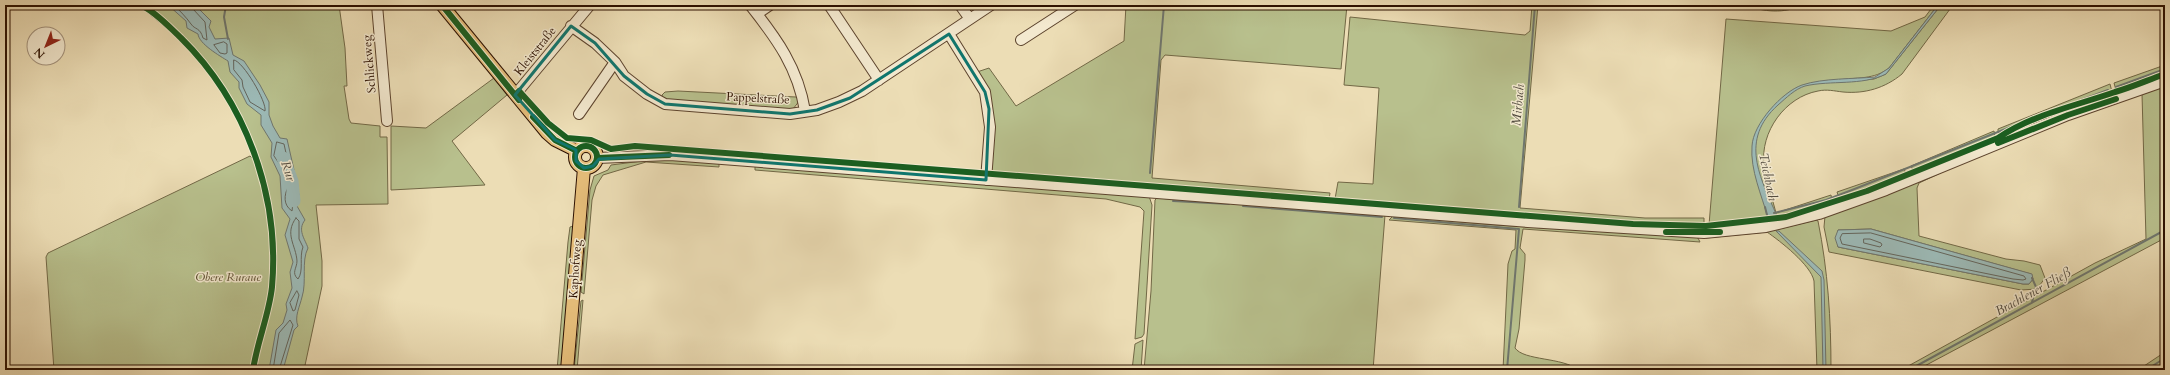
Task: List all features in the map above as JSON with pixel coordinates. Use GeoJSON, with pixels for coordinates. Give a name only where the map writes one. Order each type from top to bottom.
{"type":"FeatureCollection","features":[{"type":"Feature","properties":{"kind":"main road"},"geometry":{"type":"LineString","coordinates":[[442,5],[515,95],[555,140],[577,151]]}},
{"type":"Feature","properties":{"kind":"main road"},"geometry":{"type":"LineString","coordinates":[[588,146],[595,150],[597,158],[593,166],[584,168],[576,161],[577,151],[588,146]]}},
{"type":"Feature","properties":{"kind":"main road","name":"Kaphofweg"},"geometry":{"type":"LineString","coordinates":[[567,370],[584,168]]}},
{"type":"Feature","properties":{"kind":"street","name":"Schlickweg"},"geometry":{"type":"LineString","coordinates":[[377,5],[387,121]]}},
{"type":"Feature","properties":{"kind":"street","name":"Kleiststraße"},"geometry":{"type":"LineString","coordinates":[[515,95],[590,5]]}},
{"type":"Feature","properties":{"kind":"street"},"geometry":{"type":"LineString","coordinates":[[750,5],[789,58],[799,82],[805,112]]}},
{"type":"Feature","properties":{"kind":"street"},"geometry":{"type":"LineString","coordinates":[[757,14],[770,5]]}},
{"type":"Feature","properties":{"kind":"street"},"geometry":{"type":"LineString","coordinates":[[829,5],[879,80]]}},
{"type":"Feature","properties":{"kind":"street"},"geometry":{"type":"LineString","coordinates":[[960,5],[970,19]]}},
{"type":"Feature","properties":{"kind":"street","name":"Pappelstraße"},"geometry":{"type":"LineString","coordinates":[[571,26],[595,43],[615,62],[624,76],[647,94],[665,104],[790,114],[805,112],[840,102],[879,80],[991,5]]}},
{"type":"Feature","properties":{"kind":"street"},"geometry":{"type":"LineString","coordinates":[[1021,40],[1075,5]]}},
{"type":"Feature","properties":{"kind":"street"},"geometry":{"type":"LineString","coordinates":[[949,34],[985,92],[990,127],[986,180]]}},
{"type":"Feature","properties":{"kind":"street"},"geometry":{"type":"LineString","coordinates":[[579,114],[615,62]]}},
{"type":"Feature","properties":{"kind":"street"},"geometry":{"type":"LineString","coordinates":[[597,158],[670,155],[878,172],[907,172],[986,180],[1669,232],[1704,233],[1766,227],[1819,214],[1886,190],[2022,133],[2165,81]]}},
{"type":"Feature","properties":{"kind":"highlighted area"},"geometry":{"type":"Polygon","coordinates":[[[571,26],[595,43],[624,76],[647,94],[665,104],[790,114],[817,110],[850,98],[949,34],[985,92],[989,109],[986,180],[670,155],[599,159],[593,166],[584,168],[576,161],[576,150],[555,140],[515,95],[571,26]]]}},
{"type":"Feature","properties":{"kind":"green space","name":"Obere Ruraue"},"geometry":{"type":"Polygon","coordinates":[[[137,5],[339,5],[345,48],[347,86],[344,86],[349,119],[351,123],[380,126],[380,137],[387,137],[388,204],[316,205],[322,261],[322,286],[304,370],[54,370],[46,257],[48,253],[250,156],[256,162],[258,161],[236,115],[209,74],[176,37],[137,5]]]}},
{"type":"Feature","properties":{"kind":"green space"},"geometry":{"type":"Polygon","coordinates":[[[1126,5],[1347,5],[1341,69],[1165,55],[1161,60],[1152,178],[1330,193],[1329,199],[989,172],[992,132],[991,109],[989,97],[977,72],[989,68],[1016,106],[1124,41],[1126,5]]]}},
{"type":"Feature","properties":{"kind":"green space"},"geometry":{"type":"Polygon","coordinates":[[[1532,5],[1538,5],[1520,208],[1645,218],[1704,218],[1704,224],[1640,223],[1335,199],[1338,182],[1373,184],[1379,88],[1344,85],[1350,17],[1525,35],[1530,31],[1532,5]]]}},
{"type":"Feature","properties":{"kind":"green space"},"geometry":{"type":"Polygon","coordinates":[[[1746,5],[1801,5],[1788,10],[1774,11],[1746,5]]]}},
{"type":"Feature","properties":{"kind":"green space"},"geometry":{"type":"Polygon","coordinates":[[[1934,5],[1938,5],[1889,68],[1877,75],[1839,80],[1840,82],[1874,79],[1886,74],[1941,5],[1953,5],[1902,74],[1889,83],[1867,91],[1851,92],[1824,90],[1806,95],[1795,100],[1785,108],[1771,129],[1766,140],[1764,165],[1776,213],[1831,195],[1832,201],[1762,220],[1709,225],[1726,19],[1891,31],[1925,17],[1934,5]]]}},
{"type":"Feature","properties":{"kind":"green space"},"geometry":{"type":"Polygon","coordinates":[[[2165,65],[2165,73],[2116,90],[2114,83],[2165,65]]]}},
{"type":"Feature","properties":{"kind":"green space"},"geometry":{"type":"Polygon","coordinates":[[[494,78],[507,95],[452,141],[485,185],[391,190],[391,126],[426,128],[494,78]]]}},
{"type":"Feature","properties":{"kind":"green space"},"geometry":{"type":"Polygon","coordinates":[[[2110,84],[2112,92],[1998,133],[1998,129],[2110,84]]]}},
{"type":"Feature","properties":{"kind":"green space"},"geometry":{"type":"Polygon","coordinates":[[[2165,84],[2165,238],[1917,370],[1901,370],[2095,263],[2146,239],[2142,94],[2165,84]]]}},
{"type":"Feature","properties":{"kind":"green space"},"geometry":{"type":"Polygon","coordinates":[[[678,91],[796,97],[800,100],[793,109],[780,109],[684,103],[663,99],[662,95],[665,92],[678,91]]]}},
{"type":"Feature","properties":{"kind":"green space"},"geometry":{"type":"Polygon","coordinates":[[[1994,131],[1995,136],[1913,170],[1911,166],[1994,131]]]}},
{"type":"Feature","properties":{"kind":"green space"},"geometry":{"type":"Polygon","coordinates":[[[666,158],[719,163],[719,167],[646,162],[603,175],[596,186],[592,200],[584,294],[581,292],[590,190],[594,176],[608,170],[611,165],[666,158]]]}},
{"type":"Feature","properties":{"kind":"green space"},"geometry":{"type":"Polygon","coordinates":[[[1964,162],[1919,183],[1917,188],[1919,236],[2006,259],[2040,265],[2045,278],[2037,289],[2021,290],[1829,252],[1824,227],[1825,216],[1964,162]],[[1871,229],[1838,230],[1838,247],[2023,284],[2029,284],[2033,279],[2031,274],[1871,229]]]}},
{"type":"Feature","properties":{"kind":"green space"},"geometry":{"type":"Polygon","coordinates":[[[755,166],[1149,196],[1152,205],[1144,334],[1142,337],[1135,339],[1144,211],[1140,207],[1106,199],[755,170],[755,166]]]}},
{"type":"Feature","properties":{"kind":"green space"},"geometry":{"type":"Polygon","coordinates":[[[1904,169],[1906,173],[1839,198],[1837,192],[1904,169]]]}},
{"type":"Feature","properties":{"kind":"green space"},"geometry":{"type":"Polygon","coordinates":[[[992,175],[1326,201],[1327,203],[993,176],[992,175]]]}},
{"type":"Feature","properties":{"kind":"green space"},"geometry":{"type":"Polygon","coordinates":[[[1157,198],[1385,215],[1373,370],[1144,370],[1151,291],[1155,200],[1157,198]]]}},
{"type":"Feature","properties":{"kind":"green space"},"geometry":{"type":"Polygon","coordinates":[[[1393,216],[1495,225],[1695,237],[1698,238],[1700,242],[1523,229],[1520,248],[1525,254],[1525,260],[1519,329],[1515,348],[1527,355],[1563,363],[1578,370],[1503,370],[1508,264],[1512,251],[1515,249],[1516,230],[1389,220],[1393,216]]]}},
{"type":"Feature","properties":{"kind":"green space"},"geometry":{"type":"Polygon","coordinates":[[[1816,220],[1818,221],[1827,277],[1830,314],[1831,370],[1817,370],[1814,281],[1812,275],[1801,261],[1787,247],[1767,232],[1706,238],[1707,236],[1775,230],[1816,220]]]}},
{"type":"Feature","properties":{"kind":"green space"},"geometry":{"type":"Polygon","coordinates":[[[574,226],[562,370],[557,370],[568,242],[570,227],[574,226]]]}},
{"type":"Feature","properties":{"kind":"green space"},"geometry":{"type":"Polygon","coordinates":[[[583,300],[577,370],[574,370],[581,301],[583,300]]]}},
{"type":"Feature","properties":{"kind":"green space"},"geometry":{"type":"Polygon","coordinates":[[[1143,340],[1141,370],[1132,370],[1135,344],[1143,340]]]}},
{"type":"Feature","properties":{"kind":"green space"},"geometry":{"type":"Polygon","coordinates":[[[2165,352],[2165,362],[2152,370],[2138,370],[2165,352]]]}},
{"type":"Feature","properties":{"kind":"water"},"geometry":{"type":"Polygon","coordinates":[[[168,5],[195,5],[211,21],[209,27],[215,39],[229,38],[233,55],[244,61],[269,102],[269,115],[273,126],[280,138],[287,139],[294,170],[289,174],[290,181],[299,194],[297,206],[305,220],[302,231],[308,248],[305,259],[304,285],[297,315],[298,326],[294,330],[283,370],[269,370],[276,330],[283,323],[287,310],[286,304],[292,288],[290,272],[293,262],[285,235],[290,219],[282,208],[280,176],[271,157],[272,143],[261,125],[261,115],[247,104],[239,88],[239,82],[230,72],[228,61],[206,46],[199,38],[198,34],[187,28],[186,21],[168,5]]]}},
{"type":"Feature","properties":{"kind":"water"},"geometry":{"type":"Polygon","coordinates":[[[1938,5],[1941,5],[1886,74],[1867,80],[1805,86],[1787,97],[1766,118],[1759,132],[1756,145],[1756,159],[1764,187],[1777,216],[1768,218],[1755,174],[1752,146],[1757,128],[1770,110],[1786,94],[1802,85],[1829,80],[1875,77],[1889,68],[1938,5]]]}},
{"type":"Feature","properties":{"kind":"water"},"geometry":{"type":"Polygon","coordinates":[[[1871,229],[2032,274],[2033,279],[2029,284],[2023,284],[1838,247],[1835,238],[1838,230],[1871,229]]]}},
{"type":"Feature","properties":{"kind":"water"},"geometry":{"type":"Polygon","coordinates":[[[1776,231],[1779,231],[1822,271],[1824,280],[1826,370],[1823,370],[1821,277],[1776,231]]]}},
{"type":"Feature","properties":{"kind":"waterway"},"geometry":{"type":"LineString","coordinates":[[226,5],[224,17],[228,39]]}},
{"type":"Feature","properties":{"kind":"waterway"},"geometry":{"type":"LineString","coordinates":[[1150,173],[1164,5]]}},
{"type":"Feature","properties":{"kind":"waterway","name":"Mirbach"},"geometry":{"type":"LineString","coordinates":[[1519,207],[1535,5]]}},
{"type":"Feature","properties":{"kind":"waterway"},"geometry":{"type":"LineString","coordinates":[[2116,87],[2165,69]]}},
{"type":"Feature","properties":{"kind":"waterway"},"geometry":{"type":"LineString","coordinates":[[1774,213],[1826,200],[2038,116],[2108,90]]}},
{"type":"Feature","properties":{"kind":"waterway","name":"Rur"},"geometry":{"type":"LineString","coordinates":[[283,158],[292,181],[294,201]]}},
{"type":"Feature","properties":{"kind":"waterway"},"geometry":{"type":"LineString","coordinates":[[1173,201],[1229,204]]}},
{"type":"Feature","properties":{"kind":"waterway"},"geometry":{"type":"LineString","coordinates":[[1243,206],[1382,217]]}},
{"type":"Feature","properties":{"kind":"waterway","name":"Teichbach"},"geometry":{"type":"LineString","coordinates":[[1765,207],[1767,215],[1772,222]]}},
{"type":"Feature","properties":{"kind":"waterway","name":"Mirbach"},"geometry":{"type":"LineString","coordinates":[[1394,218],[1519,229],[1507,370]]}},
{"type":"Feature","properties":{"kind":"waterway","name":"Brachlener Fließ"},"geometry":{"type":"LineString","coordinates":[[1909,370],[2165,230]]}},
{"type":"Feature","properties":{"kind":"waterway"},"geometry":{"type":"LineString","coordinates":[[2032,278],[2036,287],[2032,302]]}},
{"type":"Feature","properties":{"kind":"waterway"},"geometry":{"type":"LineString","coordinates":[[2146,370],[2165,358]]}},
{"type":"Feature","properties":{"kind":"cycle path"},"geometry":{"type":"LineString","coordinates":[[141,5],[162,20],[204,63],[224,91],[254,152],[264,185],[270,219],[273,253],[272,287],[253,370]]}},
{"type":"Feature","properties":{"kind":"cycle path"},"geometry":{"type":"LineString","coordinates":[[442,5],[519,100]]}},
{"type":"Feature","properties":{"kind":"cycle path"},"geometry":{"type":"LineString","coordinates":[[515,95],[519,91],[548,123],[567,138],[591,140],[611,149],[635,146],[1633,224],[1706,226],[1786,217],[1867,191],[1998,138],[2026,123],[2055,111],[2128,88],[2165,74]]}},
{"type":"Feature","properties":{"kind":"cycle path"},"geometry":{"type":"LineString","coordinates":[[1998,143],[2068,115],[2116,99]]}},
{"type":"Feature","properties":{"kind":"cycle path"},"geometry":{"type":"LineString","coordinates":[[533,117],[555,140],[577,151]]}},
{"type":"Feature","properties":{"kind":"cycle path"},"geometry":{"type":"LineString","coordinates":[[586,146],[594,149],[597,157],[594,165],[586,168],[578,165],[575,157],[578,149],[586,146]]}},
{"type":"Feature","properties":{"kind":"cycle path"},"geometry":{"type":"LineString","coordinates":[[597,158],[669,155]]}},
{"type":"Feature","properties":{"kind":"cycle path"},"geometry":{"type":"LineString","coordinates":[[1666,232],[1720,232]]}}]}
